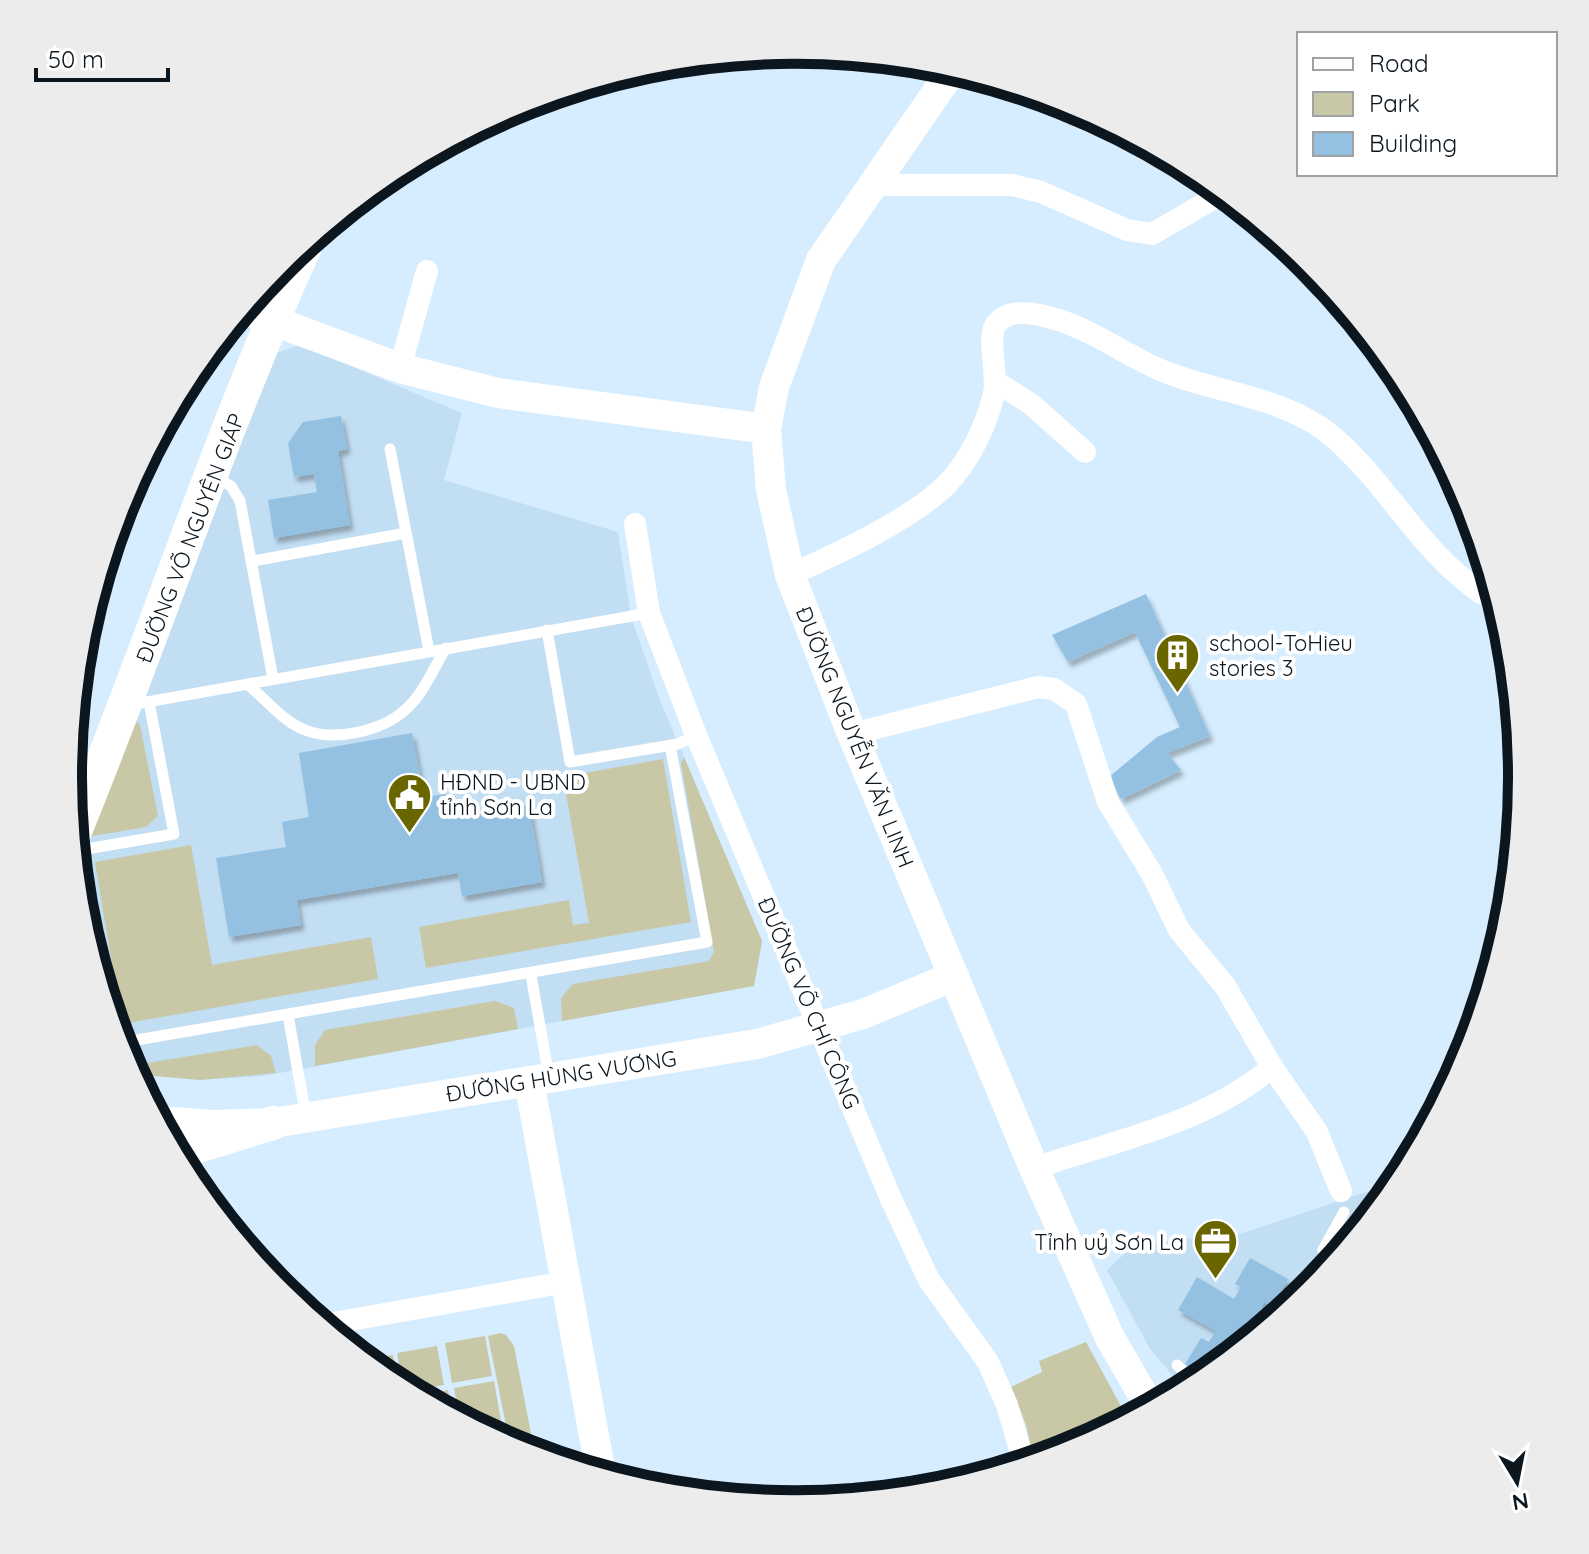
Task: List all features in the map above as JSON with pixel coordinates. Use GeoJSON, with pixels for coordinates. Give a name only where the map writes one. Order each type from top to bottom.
{"type":"FeatureCollection","features":[{"type":"Feature","properties":{"kind":"main road","name":"ĐƯỜNG VÕ NGUYÊN GIÁP"},"geometry":{"type":"LineString","coordinates":[[83,816],[138,704],[213,476],[257,314],[272,292]]}},
{"type":"Feature","properties":{"kind":"main road"},"geometry":{"type":"LineString","coordinates":[[187,1149],[273,1123]]}},
{"type":"Feature","properties":{"kind":"street","name":"ĐƯỜNG NGUYỄN VĂN LINH"},"geometry":{"type":"LineString","coordinates":[[945,80],[869,185],[821,260],[785,353],[766,429],[771,490],[781,546],[790,575],[852,734],[1034,1168],[1110,1338],[1144,1397]]}},
{"type":"Feature","properties":{"kind":"street"},"geometry":{"type":"LineString","coordinates":[[869,185],[1012,185],[1041,192],[1127,230],[1152,234],[1212,199]]}},
{"type":"Feature","properties":{"kind":"street"},"geometry":{"type":"LineString","coordinates":[[400,368],[427,271]]}},
{"type":"Feature","properties":{"kind":"street"},"geometry":{"type":"LineString","coordinates":[[790,575],[827,559],[920,505],[946,485],[973,444],[996,382],[992,332],[997,322],[1017,313],[1035,314],[1072,325],[1175,376],[1274,404],[1330,435],[1362,466],[1434,556],[1481,593]]}},
{"type":"Feature","properties":{"kind":"street"},"geometry":{"type":"LineString","coordinates":[[257,314],[400,368],[498,393],[766,429]]}},
{"type":"Feature","properties":{"kind":"street"},"geometry":{"type":"LineString","coordinates":[[996,382],[1031,404],[1085,452]]}},
{"type":"Feature","properties":{"kind":"street","name":"ĐƯỜNG VÕ CHÍ CÔNG"},"geometry":{"type":"LineString","coordinates":[[635,524],[649,613],[696,735],[929,1280],[988,1362],[1007,1405],[1021,1453]]}},
{"type":"Feature","properties":{"kind":"street"},"geometry":{"type":"LineString","coordinates":[[852,734],[1038,687],[1054,689],[1069,697],[1083,717],[1108,802],[1152,874],[1179,930],[1225,986],[1272,1067],[1317,1132],[1343,1202]]}},
{"type":"Feature","properties":{"kind":"street","name":"ĐƯỜNG HÙNG VƯƠNG"},"geometry":{"type":"LineString","coordinates":[[171,1122],[215,1125],[273,1123],[757,1044],[863,1014],[954,976]]}},
{"type":"Feature","properties":{"kind":"street"},"geometry":{"type":"LineString","coordinates":[[1034,1168],[1195,1113],[1248,1087],[1272,1067]]}},
{"type":"Feature","properties":{"kind":"street"},"geometry":{"type":"LineString","coordinates":[[539,1079],[566,1282],[599,1463]]}},
{"type":"Feature","properties":{"kind":"street"},"geometry":{"type":"LineString","coordinates":[[336,1323],[566,1282]]}},
{"type":"Feature","properties":{"kind":"lane"},"geometry":{"type":"LineString","coordinates":[[390,449],[429,651]]}},
{"type":"Feature","properties":{"kind":"lane"},"geometry":{"type":"LineString","coordinates":[[213,476],[231,486],[240,501],[273,679]]}},
{"type":"Feature","properties":{"kind":"lane"},"geometry":{"type":"LineString","coordinates":[[253,561],[406,533]]}},
{"type":"Feature","properties":{"kind":"lane"},"geometry":{"type":"LineString","coordinates":[[86,849],[174,834],[138,704],[649,613]]}},
{"type":"Feature","properties":{"kind":"lane"},"geometry":{"type":"LineString","coordinates":[[547,630],[570,762],[670,745],[696,735]]}},
{"type":"Feature","properties":{"kind":"lane"},"geometry":{"type":"LineString","coordinates":[[247,684],[282,716],[307,731],[342,735],[380,725],[406,710],[446,648]]}},
{"type":"Feature","properties":{"kind":"lane"},"geometry":{"type":"LineString","coordinates":[[132,1041],[531,975],[707,942],[670,745]]}},
{"type":"Feature","properties":{"kind":"lane"},"geometry":{"type":"LineString","coordinates":[[531,975],[539,1079]]}},
{"type":"Feature","properties":{"kind":"lane"},"geometry":{"type":"LineString","coordinates":[[288,1015],[306,1118]]}},
{"type":"Feature","properties":{"kind":"lane"},"geometry":{"type":"LineString","coordinates":[[1324,1255],[1343,1202]]}},
{"type":"Feature","properties":{"kind":"lane"},"geometry":{"type":"LineString","coordinates":[[1177,1365],[1185,1373]]}},
{"type":"Feature","properties":{"kind":"shaded area"},"geometry":{"type":"Polygon","coordinates":[[[301,345],[462,413],[444,480],[618,532],[631,616],[659,698],[762,941],[754,986],[263,1076],[200,1080],[147,1075],[119,1006],[106,962],[95,916],[84,830],[259,358],[301,345]]]}},
{"type":"Feature","properties":{"kind":"shaded area","name":"Tỉnh uỷ Sơn La"},"geometry":{"type":"Polygon","coordinates":[[[1376,1189],[1331,1247],[1299,1281],[1229,1343],[1176,1379],[1150,1349],[1107,1270],[1124,1254],[1145,1245],[1178,1239],[1228,1238],[1376,1189]]]}},
{"type":"Feature","properties":{"kind":"green space"},"geometry":{"type":"Polygon","coordinates":[[[134,720],[140,725],[158,816],[146,827],[84,837],[84,832],[134,720]]]}},
{"type":"Feature","properties":{"kind":"green space"},"geometry":{"type":"Polygon","coordinates":[[[684,757],[762,941],[754,986],[562,1021],[561,998],[573,984],[709,961],[714,952],[681,763],[684,757]]]}},
{"type":"Feature","properties":{"kind":"green space"},"geometry":{"type":"Polygon","coordinates":[[[663,759],[691,922],[426,968],[419,927],[569,900],[573,925],[589,923],[563,777],[663,759]]]}},
{"type":"Feature","properties":{"kind":"green space"},"geometry":{"type":"Polygon","coordinates":[[[191,845],[212,965],[371,937],[378,979],[126,1023],[119,1006],[95,862],[191,845]]]}},
{"type":"Feature","properties":{"kind":"green space"},"geometry":{"type":"Polygon","coordinates":[[[495,1001],[514,1008],[518,1029],[315,1066],[315,1045],[325,1030],[495,1001]]]}},
{"type":"Feature","properties":{"kind":"green space"},"geometry":{"type":"Polygon","coordinates":[[[257,1045],[271,1056],[276,1073],[200,1080],[147,1075],[142,1064],[257,1045]]]}},
{"type":"Feature","properties":{"kind":"green space"},"geometry":{"type":"Polygon","coordinates":[[[506,1335],[514,1346],[532,1440],[507,1429],[488,1336],[506,1335]]]}},
{"type":"Feature","properties":{"kind":"green space"},"geometry":{"type":"Polygon","coordinates":[[[485,1336],[492,1376],[452,1383],[445,1343],[485,1336]]]}},
{"type":"Feature","properties":{"kind":"green space"},"geometry":{"type":"Polygon","coordinates":[[[1086,1342],[1123,1409],[1031,1449],[1026,1425],[1011,1387],[1042,1372],[1039,1361],[1086,1342]]]}},
{"type":"Feature","properties":{"kind":"green space"},"geometry":{"type":"Polygon","coordinates":[[[437,1346],[444,1385],[428,1388],[400,1371],[397,1353],[437,1346]]]}},
{"type":"Feature","properties":{"kind":"green space"},"geometry":{"type":"Polygon","coordinates":[[[393,1355],[396,1368],[380,1357],[393,1355]]]}},
{"type":"Feature","properties":{"kind":"green space"},"geometry":{"type":"Polygon","coordinates":[[[494,1381],[501,1421],[493,1422],[457,1404],[454,1388],[494,1381]]]}},
{"type":"Feature","properties":{"kind":"green space"},"geometry":{"type":"Polygon","coordinates":[[[448,1390],[450,1400],[438,1394],[435,1392],[448,1390]]]}},
{"type":"Feature","properties":{"kind":"building"},"geometry":{"type":"Polygon","coordinates":[[[341,416],[347,449],[338,451],[350,525],[274,538],[268,500],[317,492],[314,474],[294,477],[288,443],[303,422],[341,416]]]}},
{"type":"Feature","properties":{"kind":"building","name":"school-ToHieu stories 3"},"geometry":{"type":"Polygon","coordinates":[[[1146,594],[1210,736],[1167,753],[1181,770],[1121,799],[1109,777],[1157,737],[1180,727],[1135,632],[1068,662],[1052,635],[1146,594]]]}},
{"type":"Feature","properties":{"kind":"building","name":"HĐND - UBND tỉnh Sơn La"},"geometry":{"type":"Polygon","coordinates":[[[412,733],[424,797],[446,794],[450,818],[529,805],[542,882],[462,896],[458,873],[297,900],[301,925],[229,937],[216,858],[286,847],[282,822],[309,817],[299,753],[412,733]]]}},
{"type":"Feature","properties":{"kind":"building"},"geometry":{"type":"Polygon","coordinates":[[[1250,1258],[1288,1279],[1273,1306],[1264,1302],[1257,1320],[1193,1369],[1185,1364],[1201,1338],[1209,1342],[1216,1331],[1178,1310],[1197,1277],[1234,1299],[1241,1287],[1235,1284],[1250,1258]]]}},
{"type":"Feature","properties":{"kind":"place","name":"school-ToHieu stories 3"},"geometry":{"type":"Point","coordinates":[1178,695]}},
{"type":"Feature","properties":{"kind":"place","name":"HĐND - UBND tỉnh Sơn La"},"geometry":{"type":"Point","coordinates":[409,834]}},
{"type":"Feature","properties":{"kind":"place","name":"Tỉnh uỷ Sơn La"},"geometry":{"type":"Point","coordinates":[1215,1281]}}]}
